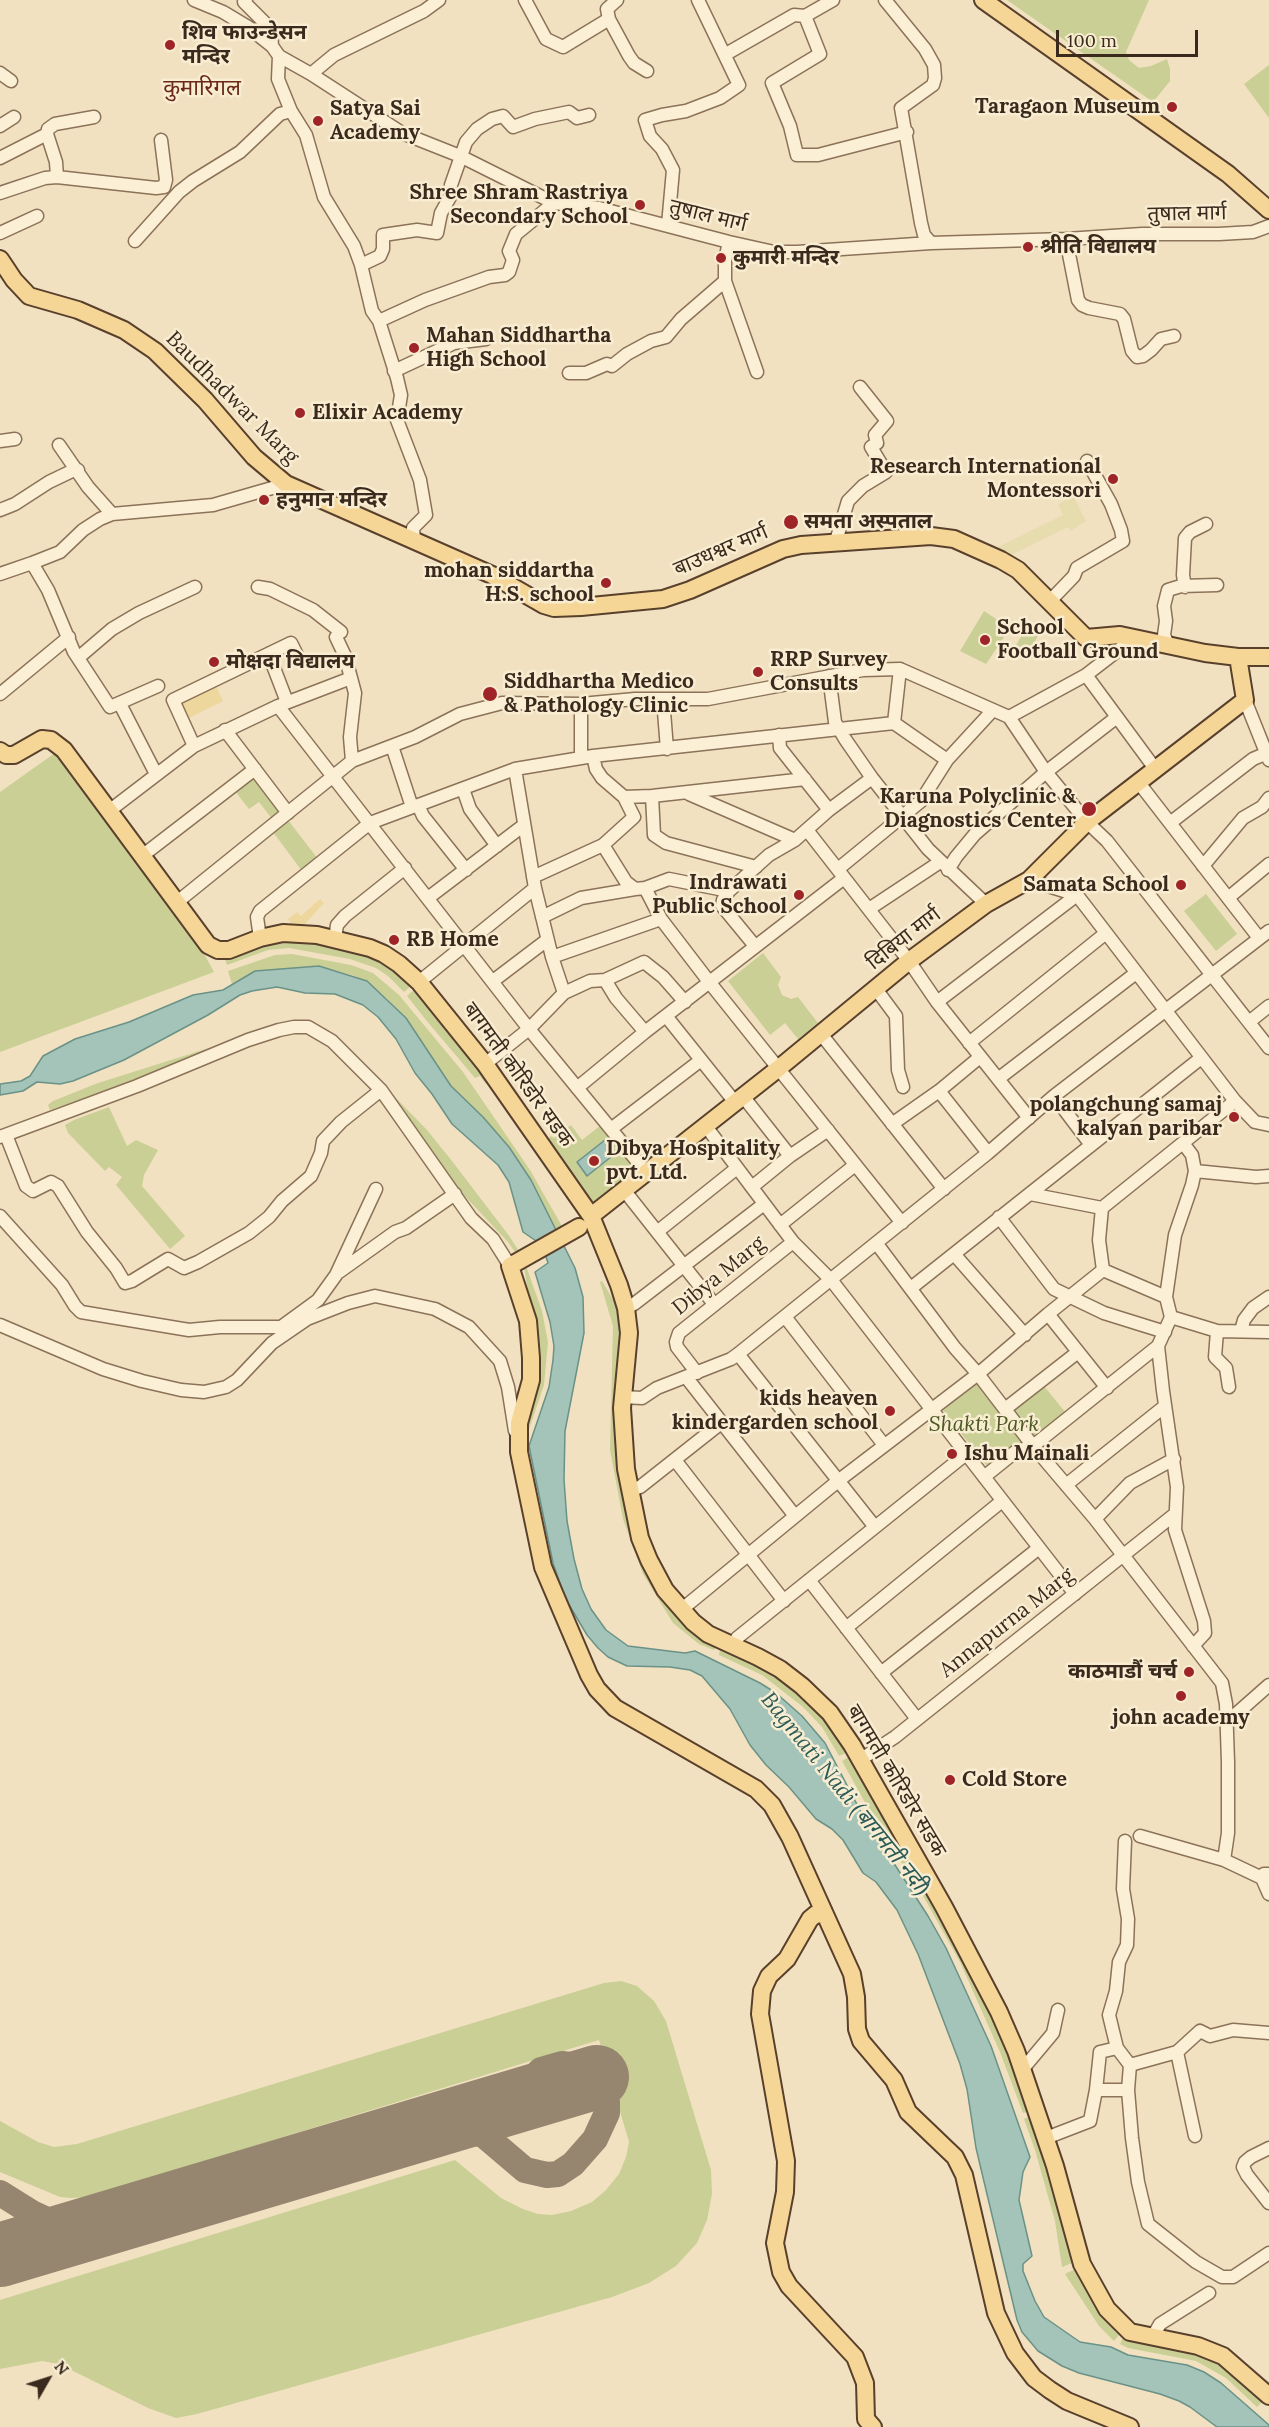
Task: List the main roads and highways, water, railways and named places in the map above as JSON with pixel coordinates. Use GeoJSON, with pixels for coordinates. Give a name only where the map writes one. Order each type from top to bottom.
{"type":"FeatureCollection","features":[{"type":"Feature","properties":{"kind":"main road"},"geometry":{"type":"LineString","coordinates":[[983,0],[1228,174],[1269,210]]}},
{"type":"Feature","properties":{"kind":"main road","name":"Baudhadwar Marg"},"geometry":{"type":"LineString","coordinates":[[0,259],[14,280],[29,296],[78,310],[124,330],[155,351],[205,400],[254,458],[286,484],[414,540]]}},
{"type":"Feature","properties":{"kind":"main road","name":"बाउधश्वर मार्ग"},"geometry":{"type":"LineString","coordinates":[[414,540],[492,575],[533,600],[554,608],[663,599],[690,590],[783,549],[801,544],[932,536],[954,539],[1018,570],[1036,585],[1049,602],[1086,638],[1120,635],[1205,653],[1238,657],[1269,657]]}},
{"type":"Feature","properties":{"kind":"main road","name":"दिबिया मार्ग"},"geometry":{"type":"LineString","coordinates":[[825,1915],[780,1816],[765,1797],[756,1789],[615,1708],[597,1689],[556,1601],[543,1567],[519,1452],[519,1423],[531,1380],[531,1359],[528,1322],[510,1266],[585,1221],[738,1098],[779,1068],[909,961],[986,904],[1029,880],[1088,822],[1245,700],[1238,657]]}},
{"type":"Feature","properties":{"kind":"main road","name":"बागमती कोरिडोर सडक"},"geometry":{"type":"LineString","coordinates":[[0,752],[14,755],[38,740],[51,740],[64,750],[204,942],[223,951],[282,933],[352,942],[384,954],[418,982],[485,1064],[612,1267],[626,1308],[629,1333],[622,1397],[623,1448],[635,1519],[649,1560],[665,1590],[681,1610],[708,1634],[780,1669],[818,1700],[839,1725],[985,1982],[1022,2070],[1046,2138],[1078,2253],[1087,2277],[1107,2309],[1130,2332],[1211,2350],[1234,2364],[1269,2396]]}},
{"type":"Feature","properties":{"kind":"main road"},"geometry":{"type":"LineString","coordinates":[[873,2427],[866,2419],[865,2383],[855,2357],[789,2286],[781,2272],[775,2243],[785,2192],[786,2161],[760,2014],[762,1991],[770,1976],[787,1959],[810,1919],[816,1914],[825,1915],[852,1974],[856,1997],[857,2029],[861,2041],[894,2080],[908,2112],[955,2157],[964,2175],[996,2313],[1015,2353],[1034,2378],[1067,2401],[1130,2427]]}},
{"type":"Feature","properties":{"kind":"water","name":"Bagmati Nadi (बागमती नदी)"},"geometry":{"type":"Polygon","coordinates":[[[319,966],[367,981],[406,1018],[451,1086],[483,1117],[509,1147],[531,1180],[575,1268],[583,1297],[584,1333],[565,1431],[564,1480],[567,1521],[574,1559],[582,1589],[591,1609],[606,1630],[628,1646],[685,1653],[695,1651],[760,1683],[776,1693],[802,1716],[825,1743],[862,1814],[946,1948],[991,2046],[1030,2157],[1023,2172],[1019,2200],[1032,2256],[1023,2264],[1023,2271],[1044,2317],[1080,2342],[1111,2347],[1128,2355],[1187,2365],[1204,2372],[1221,2383],[1269,2427],[1217,2427],[1179,2401],[1079,2373],[1062,2366],[1038,2351],[1022,2332],[1017,2320],[976,2148],[967,2089],[960,2064],[918,1954],[897,1910],[876,1882],[863,1873],[843,1840],[832,1829],[816,1819],[789,1787],[766,1765],[750,1745],[730,1709],[702,1676],[690,1670],[670,1667],[627,1666],[608,1657],[587,1635],[565,1598],[553,1563],[529,1446],[549,1387],[553,1360],[554,1346],[550,1322],[535,1272],[548,1263],[542,1245],[523,1232],[509,1182],[498,1165],[452,1124],[415,1073],[396,1039],[378,1017],[363,1005],[335,994],[305,993],[277,987],[252,991],[240,995],[208,1015],[124,1060],[73,1081],[60,1084],[37,1082],[23,1091],[0,1095],[0,1084],[21,1081],[30,1076],[43,1056],[75,1039],[129,1022],[193,995],[223,990],[255,971],[319,966]]]}},
{"type":"Feature","properties":{"kind":"water"},"geometry":{"type":"Polygon","coordinates":[[[605,1140],[616,1153],[587,1176],[577,1162],[605,1140]]]}},
{"type":"Feature","properties":{"kind":"place","name":"शिव फाउन्डेसन मन्दिर"},"geometry":{"type":"Point","coordinates":[170,45]}},
{"type":"Feature","properties":{"kind":"place","name":"Taragaon Museum"},"geometry":{"type":"Point","coordinates":[1172,107]}},
{"type":"Feature","properties":{"kind":"place","name":"Satya Sai Academy"},"geometry":{"type":"Point","coordinates":[318,121]}},
{"type":"Feature","properties":{"kind":"place","name":"Shree Shram Rastriya Secondary School"},"geometry":{"type":"Point","coordinates":[640,205]}},
{"type":"Feature","properties":{"kind":"place","name":"श्रीति विद्यालय"},"geometry":{"type":"Point","coordinates":[1028,247]}},
{"type":"Feature","properties":{"kind":"place","name":"कुमारी मन्दिर"},"geometry":{"type":"Point","coordinates":[721,258]}},
{"type":"Feature","properties":{"kind":"place","name":"Mahan Siddhartha High School"},"geometry":{"type":"Point","coordinates":[414,348]}},
{"type":"Feature","properties":{"kind":"place","name":"Elixir Academy"},"geometry":{"type":"Point","coordinates":[300,413]}},
{"type":"Feature","properties":{"kind":"place","name":"Research International Montessori"},"geometry":{"type":"Point","coordinates":[1113,479]}},
{"type":"Feature","properties":{"kind":"place","name":"हनुमान मन्दिर"},"geometry":{"type":"Point","coordinates":[264,500]}},
{"type":"Feature","properties":{"kind":"place","name":"समता अस्पताल"},"geometry":{"type":"Point","coordinates":[791,522]}},
{"type":"Feature","properties":{"kind":"place","name":"mohan siddartha H.S. school"},"geometry":{"type":"Point","coordinates":[606,583]}},
{"type":"Feature","properties":{"kind":"place","name":"School Football Ground"},"geometry":{"type":"Point","coordinates":[985,640]}},
{"type":"Feature","properties":{"kind":"place","name":"मोक्षदा विद्यालय"},"geometry":{"type":"Point","coordinates":[214,662]}},
{"type":"Feature","properties":{"kind":"place","name":"RRP Survey Consults"},"geometry":{"type":"Point","coordinates":[758,672]}},
{"type":"Feature","properties":{"kind":"place","name":"Siddhartha Medico & Pathology Clinic"},"geometry":{"type":"Point","coordinates":[490,694]}},
{"type":"Feature","properties":{"kind":"place","name":"Karuna Polyclinic & Diagnostics Center"},"geometry":{"type":"Point","coordinates":[1089,809]}},
{"type":"Feature","properties":{"kind":"place","name":"Samata School"},"geometry":{"type":"Point","coordinates":[1181,885]}},
{"type":"Feature","properties":{"kind":"place","name":"Indrawati Public School"},"geometry":{"type":"Point","coordinates":[799,895]}},
{"type":"Feature","properties":{"kind":"place","name":"RB Home"},"geometry":{"type":"Point","coordinates":[394,940]}},
{"type":"Feature","properties":{"kind":"place","name":"polangchung samaj kalyan paribar"},"geometry":{"type":"Point","coordinates":[1234,1117]}},
{"type":"Feature","properties":{"kind":"place","name":"Dibya Hospitality pvt. Ltd."},"geometry":{"type":"Point","coordinates":[594,1161]}},
{"type":"Feature","properties":{"kind":"place","name":"kids heaven kindergarden school"},"geometry":{"type":"Point","coordinates":[890,1411]}},
{"type":"Feature","properties":{"kind":"place","name":"Ishu Mainali"},"geometry":{"type":"Point","coordinates":[952,1454]}},
{"type":"Feature","properties":{"kind":"place","name":"काठमाडौं चर्च"},"geometry":{"type":"Point","coordinates":[1189,1672]}},
{"type":"Feature","properties":{"kind":"place","name":"john academy"},"geometry":{"type":"Point","coordinates":[1181,1696]}},
{"type":"Feature","properties":{"kind":"place","name":"Cold Store"},"geometry":{"type":"Point","coordinates":[950,1780]}},
{"type":"Feature","properties":{"kind":"district","name":"कुमारिगल"},"geometry":{"type":"Point","coordinates":[202,89]}},
{"type":"Feature","properties":{"kind":"park label","name":"Shakti Park"},"geometry":{"type":"Point","coordinates":[984,1425]}}]}
